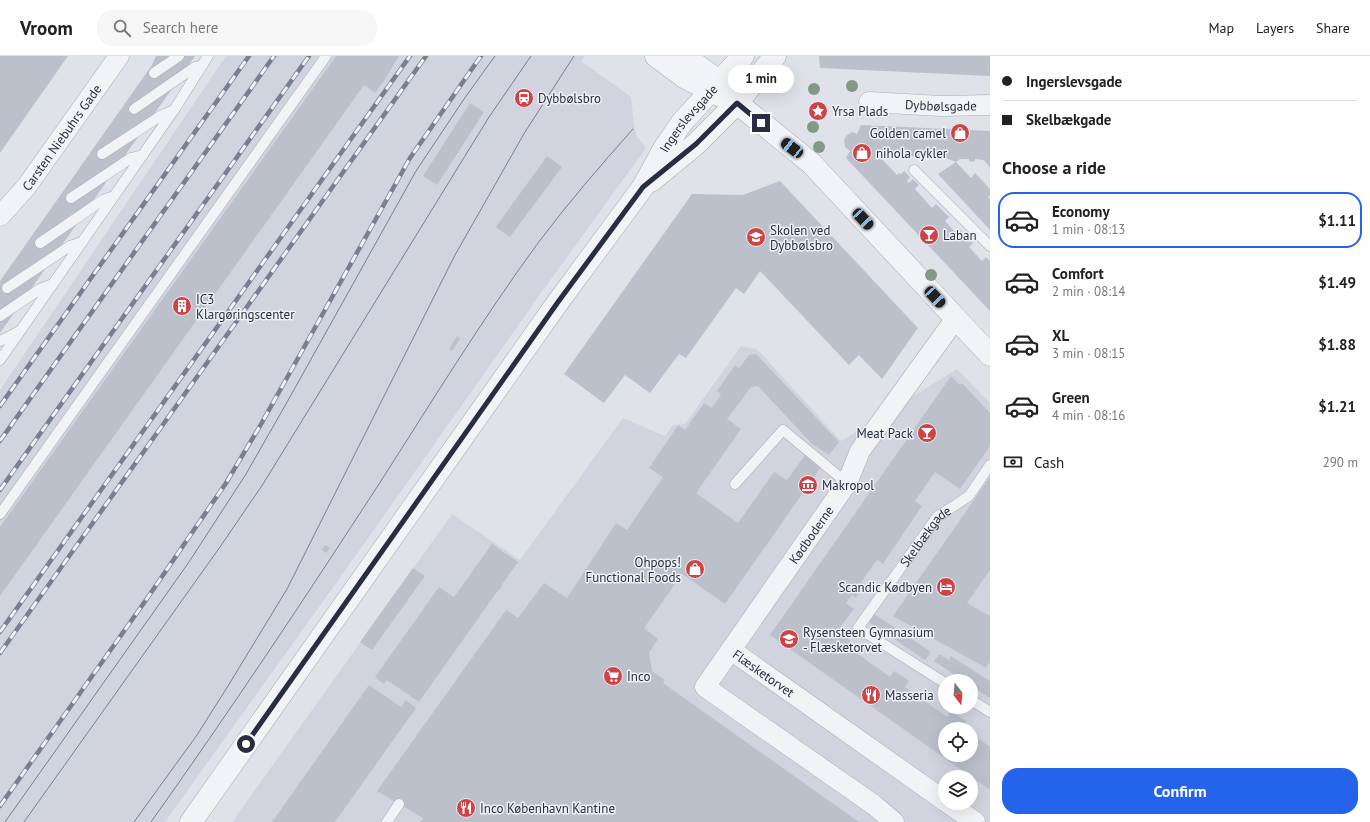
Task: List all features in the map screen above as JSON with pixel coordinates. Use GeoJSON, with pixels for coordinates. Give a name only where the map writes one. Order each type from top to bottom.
{"type":"FeatureCollection","features":[{"type":"Feature","properties":{"kind":"street","name":"Carsten Niebuhrs Gade"},"geometry":{"type":"LineString","coordinates":[[0,216],[27,186],[119,56]]}},
{"type":"Feature","properties":{"kind":"street"},"geometry":{"type":"LineString","coordinates":[[656,56],[684,77],[715,86]]}},
{"type":"Feature","properties":{"kind":"street"},"geometry":{"type":"LineString","coordinates":[[684,56],[715,86],[811,163],[990,355]]}},
{"type":"Feature","properties":{"kind":"street","name":"Ingerslevsgade"},"geometry":{"type":"LineString","coordinates":[[191,822],[558,302],[643,187],[665,147],[683,121],[743,56]]}},
{"type":"Feature","properties":{"kind":"street","name":"Ingerslevsgade"},"geometry":{"type":"LineString","coordinates":[[643,187],[696,144],[737,103],[775,56]]}},
{"type":"Feature","properties":{"kind":"street","name":"Dybbølsgade"},"geometry":{"type":"LineString","coordinates":[[869,102],[941,106],[990,105]]}},
{"type":"Feature","properties":{"kind":"street","name":"Kødboderne"},"geometry":{"type":"LineString","coordinates":[[731,650],[847,483],[860,451],[956,318]]}},
{"type":"Feature","properties":{"kind":"street","name":"Flæsketorvet"},"geometry":{"type":"LineString","coordinates":[[894,822],[874,805],[705,687],[731,650],[938,796]]}},
{"type":"Feature","properties":{"kind":"street"},"geometry":{"type":"LineString","coordinates":[[958,810],[975,822]]}},
{"type":"Feature","properties":{"kind":"lane"},"geometry":{"type":"LineString","coordinates":[[154,73],[179,56]]}},
{"type":"Feature","properties":{"kind":"lane"},"geometry":{"type":"LineString","coordinates":[[0,360],[174,110],[208,56]]}},
{"type":"Feature","properties":{"kind":"lane"},"geometry":{"type":"LineString","coordinates":[[0,514],[326,56]]}},
{"type":"Feature","properties":{"kind":"lane"},"geometry":{"type":"LineString","coordinates":[[134,109],[195,67],[202,66]]}},
{"type":"Feature","properties":{"kind":"lane"},"geometry":{"type":"LineString","coordinates":[[102,154],[162,115],[174,110]]}},
{"type":"Feature","properties":{"kind":"lane"},"geometry":{"type":"LineString","coordinates":[[71,198],[131,158],[143,155]]}},
{"type":"Feature","properties":{"kind":"lane"},"geometry":{"type":"LineString","coordinates":[[914,170],[990,246]]}},
{"type":"Feature","properties":{"kind":"lane"},"geometry":{"type":"LineString","coordinates":[[40,243],[103,200],[114,196]]}},
{"type":"Feature","properties":{"kind":"lane"},"geometry":{"type":"LineString","coordinates":[[7,288],[70,246],[82,242]]}},
{"type":"Feature","properties":{"kind":"lane"},"geometry":{"type":"LineString","coordinates":[[0,316],[40,289],[53,284]]}},
{"type":"Feature","properties":{"kind":"lane"},"geometry":{"type":"LineString","coordinates":[[0,341],[19,332]]}},
{"type":"Feature","properties":{"kind":"lane"},"geometry":{"type":"LineString","coordinates":[[735,484],[783,430],[847,483]]}},
{"type":"Feature","properties":{"kind":"lane","name":"Skelbækgade"},"geometry":{"type":"LineString","coordinates":[[938,679],[858,628],[937,516],[969,496],[990,465]]}},
{"type":"Feature","properties":{"kind":"lane"},"geometry":{"type":"LineString","coordinates":[[978,704],[990,712]]}},
{"type":"Feature","properties":{"kind":"lane"},"geometry":{"type":"LineString","coordinates":[[387,822],[399,804]]}},
{"type":"Feature","properties":{"kind":"shaded area"},"geometry":{"type":"Polygon","coordinates":[[[226,56],[585,56],[581,61],[631,97],[634,126],[637,137],[646,148],[541,293],[165,822],[0,822],[0,390],[226,56]]]}},
{"type":"Feature","properties":{"kind":"shaded area"},"geometry":{"type":"Polygon","coordinates":[[[741,346],[758,350],[841,441],[957,369],[990,403],[990,822],[232,822],[452,514],[520,560],[623,418],[665,436],[673,425],[685,424],[741,346]]]}},
{"type":"Feature","properties":{"kind":"building"},"geometry":{"type":"Polygon","coordinates":[[[0,56],[68,56],[0,153],[0,56]]]}},
{"type":"Feature","properties":{"kind":"building"},"geometry":{"type":"Polygon","coordinates":[[[156,56],[195,56],[0,333],[0,281],[152,65],[156,56]]]}},
{"type":"Feature","properties":{"kind":"building","name":"IC3 Klargøringscenter"},"geometry":{"type":"Polygon","coordinates":[[[336,56],[399,56],[375,93],[364,85],[0,596],[0,527],[336,56]]]}},
{"type":"Feature","properties":{"kind":"building"},"geometry":{"type":"Polygon","coordinates":[[[819,56],[990,56],[990,76],[820,68],[819,56]]]}},
{"type":"Feature","properties":{"kind":"building"},"geometry":{"type":"Polygon","coordinates":[[[470,103],[484,112],[437,185],[423,176],[470,103]]]}},
{"type":"Feature","properties":{"kind":"building"},"geometry":{"type":"Polygon","coordinates":[[[861,125],[990,131],[990,167],[984,160],[975,159],[975,161],[972,162],[969,161],[969,159],[960,159],[956,162],[946,158],[907,156],[907,153],[881,152],[879,156],[897,175],[904,171],[910,177],[907,181],[909,183],[913,179],[919,185],[915,189],[932,208],[936,204],[949,217],[945,221],[957,234],[961,230],[973,243],[969,247],[982,261],[986,257],[990,261],[990,311],[846,158],[850,151],[845,147],[844,140],[846,136],[852,132],[857,134],[861,125]]]}},
{"type":"Feature","properties":{"kind":"building"},"geometry":{"type":"Polygon","coordinates":[[[547,156],[562,167],[510,237],[496,227],[547,156]]]}},
{"type":"Feature","properties":{"kind":"building"},"geometry":{"type":"Polygon","coordinates":[[[956,162],[971,178],[975,173],[990,189],[990,195],[988,197],[990,199],[990,230],[938,174],[956,162]]]}},
{"type":"Feature","properties":{"kind":"building"},"geometry":{"type":"Polygon","coordinates":[[[780,181],[918,328],[882,379],[859,355],[849,365],[760,271],[744,294],[736,288],[686,358],[679,354],[650,393],[625,375],[604,403],[564,374],[692,194],[743,195],[780,181]]]}},
{"type":"Feature","properties":{"kind":"building"},"geometry":{"type":"Polygon","coordinates":[[[457,336],[460,339],[452,351],[449,349],[457,336]]]}},
{"type":"Feature","properties":{"kind":"building"},"geometry":{"type":"Polygon","coordinates":[[[756,354],[839,442],[829,455],[812,444],[758,386],[751,387],[727,419],[741,429],[696,493],[738,523],[774,472],[787,480],[805,455],[821,467],[725,604],[682,574],[644,628],[658,639],[649,653],[652,671],[665,680],[663,683],[859,822],[420,822],[423,818],[377,791],[506,610],[518,618],[544,583],[567,598],[616,523],[627,530],[663,477],[649,468],[678,425],[685,430],[704,403],[712,408],[721,394],[717,391],[735,365],[739,368],[749,355],[756,354]]]}},
{"type":"Feature","properties":{"kind":"building"},"geometry":{"type":"Polygon","coordinates":[[[951,376],[959,384],[963,384],[990,413],[990,446],[960,489],[935,472],[915,501],[922,506],[883,564],[877,560],[861,582],[865,585],[856,598],[852,595],[846,603],[854,609],[837,631],[852,642],[848,647],[890,677],[894,671],[909,681],[905,687],[938,711],[938,714],[943,714],[947,717],[949,714],[955,714],[967,722],[938,722],[938,753],[770,635],[951,376]]]}},
{"type":"Feature","properties":{"kind":"building","name":"Scandic Kødbyen"},"geometry":{"type":"Polygon","coordinates":[[[990,477],[990,570],[967,603],[990,616],[990,664],[988,663],[986,668],[893,616],[990,477]]]}},
{"type":"Feature","properties":{"kind":"building"},"geometry":{"type":"Polygon","coordinates":[[[492,544],[518,562],[501,586],[502,587],[496,593],[419,702],[387,680],[384,684],[375,677],[439,587],[454,597],[492,544]]]}},
{"type":"Feature","properties":{"kind":"building"},"geometry":{"type":"Polygon","coordinates":[[[325,545],[330,548],[326,553],[322,550],[325,545]]]}},
{"type":"Feature","properties":{"kind":"building"},"geometry":{"type":"Polygon","coordinates":[[[413,568],[425,576],[372,650],[360,642],[413,568]]]}},
{"type":"Feature","properties":{"kind":"building"},"geometry":{"type":"Polygon","coordinates":[[[873,613],[931,652],[925,660],[867,621],[873,613]]]}},
{"type":"Feature","properties":{"kind":"building"},"geometry":{"type":"Polygon","coordinates":[[[940,654],[949,660],[951,656],[990,681],[990,698],[978,690],[978,674],[954,674],[934,661],[940,654]]]}},
{"type":"Feature","properties":{"kind":"building"},"geometry":{"type":"Polygon","coordinates":[[[369,685],[401,707],[406,700],[416,708],[335,822],[272,822],[369,685]]]}},
{"type":"Feature","properties":{"kind":"building"},"geometry":{"type":"Polygon","coordinates":[[[978,738],[990,747],[990,790],[978,782],[978,770],[962,770],[950,762],[978,762],[978,738]]]}},
{"type":"Feature","properties":{"kind":"tram line"},"geometry":{"type":"LineString","coordinates":[[5,822],[189,562],[246,474],[416,171],[464,99],[495,56]]}},
{"type":"Feature","properties":{"kind":"tram line"},"geometry":{"type":"LineString","coordinates":[[24,822],[220,547],[263,484],[489,117],[531,56]]}},
{"type":"Feature","properties":{"kind":"tram line"},"geometry":{"type":"LineString","coordinates":[[134,822],[197,735],[287,589],[455,255],[525,132],[574,56]]}},
{"type":"Feature","properties":{"kind":"tram line"},"geometry":{"type":"LineString","coordinates":[[151,822],[295,612],[476,332],[517,272],[561,214],[633,129]]}},
{"type":"Feature","properties":{"kind":"railway"},"geometry":{"type":"LineString","coordinates":[[0,406],[249,56]]}},
{"type":"Feature","properties":{"kind":"railway"},"geometry":{"type":"LineString","coordinates":[[0,441],[274,56]]}},
{"type":"Feature","properties":{"kind":"railway"},"geometry":{"type":"LineString","coordinates":[[0,490],[309,56]]}},
{"type":"Feature","properties":{"kind":"railway"},"geometry":{"type":"LineString","coordinates":[[0,632],[410,56]]}},
{"type":"Feature","properties":{"kind":"railway"},"geometry":{"type":"LineString","coordinates":[[0,653],[426,56]]}},
{"type":"Feature","properties":{"kind":"railway"},"geometry":{"type":"LineString","coordinates":[[0,806],[146,600],[226,483],[260,426],[410,158],[481,56]]}},
{"type":"Feature","properties":{"kind":"place","name":"Dybbølsbro"},"geometry":{"type":"Point","coordinates":[524,98]}},
{"type":"Feature","properties":{"kind":"place","name":"Yrsa Plads"},"geometry":{"type":"Point","coordinates":[818,111]}},
{"type":"Feature","properties":{"kind":"place","name":"Golden camel"},"geometry":{"type":"Point","coordinates":[960,133]}},
{"type":"Feature","properties":{"kind":"place","name":"nihola cykler"},"geometry":{"type":"Point","coordinates":[862,153]}},
{"type":"Feature","properties":{"kind":"place","name":"Laban"},"geometry":{"type":"Point","coordinates":[929,235]}},
{"type":"Feature","properties":{"kind":"place","name":"Skolen ved Dybbølsbro"},"geometry":{"type":"Point","coordinates":[756,237]}},
{"type":"Feature","properties":{"kind":"place","name":"IC3 Klargøringscenter"},"geometry":{"type":"Point","coordinates":[182,306]}},
{"type":"Feature","properties":{"kind":"place","name":"Meat Pack"},"geometry":{"type":"Point","coordinates":[927,433]}},
{"type":"Feature","properties":{"kind":"place","name":"Makropol"},"geometry":{"type":"Point","coordinates":[808,485]}},
{"type":"Feature","properties":{"kind":"place","name":"Ohpops! Functional Foods"},"geometry":{"type":"Point","coordinates":[695,569]}},
{"type":"Feature","properties":{"kind":"place","name":"Scandic Kødbyen"},"geometry":{"type":"Point","coordinates":[946,587]}},
{"type":"Feature","properties":{"kind":"place","name":"Rysensteen Gymnasium - Flæsketorvet"},"geometry":{"type":"Point","coordinates":[789,639]}},
{"type":"Feature","properties":{"kind":"place","name":"Inco"},"geometry":{"type":"Point","coordinates":[613,676]}},
{"type":"Feature","properties":{"kind":"place","name":"Masseria"},"geometry":{"type":"Point","coordinates":[871,695]}},
{"type":"Feature","properties":{"kind":"place","name":"Inco København Kantine"},"geometry":{"type":"Point","coordinates":[466,808]}},
{"type":"Feature","properties":{"kind":"route"},"geometry":{"type":"LineString","coordinates":[[246,744],[558,302],[643,187],[696,144],[737,103],[761,123]]}}]}
